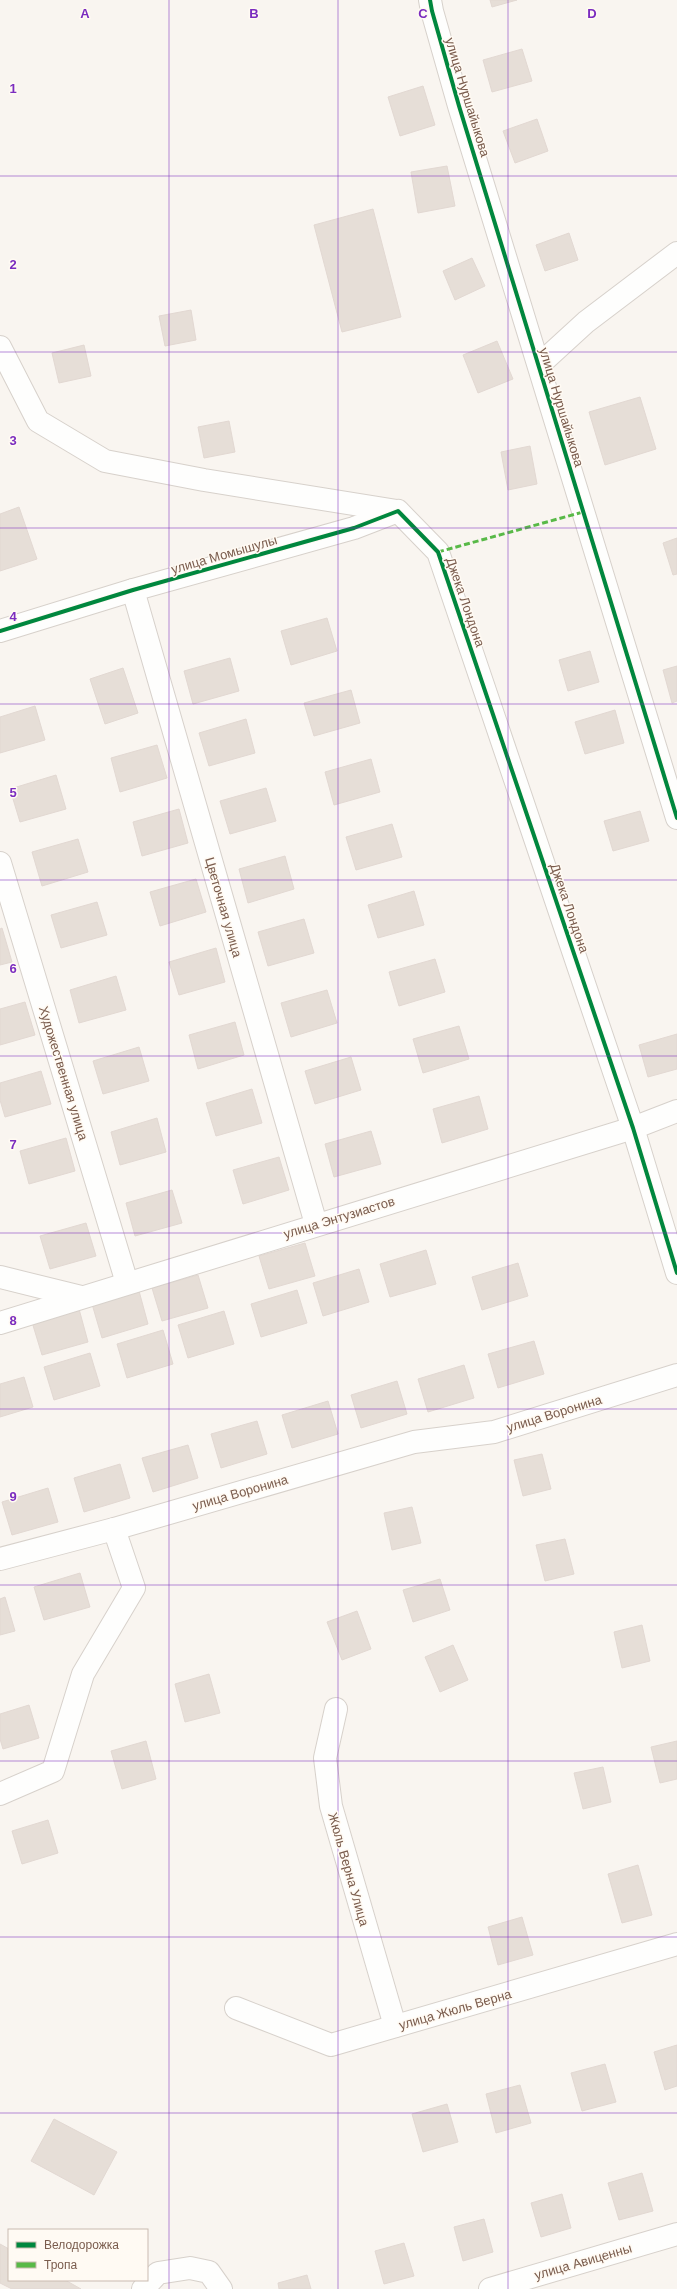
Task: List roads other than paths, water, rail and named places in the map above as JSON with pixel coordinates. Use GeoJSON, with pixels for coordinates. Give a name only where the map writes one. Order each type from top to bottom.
{"type":"FeatureCollection","features":[{"type":"Feature","properties":{"kind":"street","name":"улица Нуршайыкова"},"geometry":{"type":"LineString","coordinates":[[430,0],[459,106],[677,818]]}},
{"type":"Feature","properties":{"kind":"street"},"geometry":{"type":"LineString","coordinates":[[539,365],[586,322],[677,253]]}},
{"type":"Feature","properties":{"kind":"street"},"geometry":{"type":"LineString","coordinates":[[0,347],[38,421],[105,462],[398,511]]}},
{"type":"Feature","properties":{"kind":"street","name":"Джека Лондона"},"geometry":{"type":"LineString","coordinates":[[398,511],[438,552],[633,1128],[677,1273]]}},
{"type":"Feature","properties":{"kind":"street","name":"улица Момышулы"},"geometry":{"type":"LineString","coordinates":[[0,631],[133,590],[354,528],[398,511]]}},
{"type":"Feature","properties":{"kind":"street","name":"Цветочная улица"},"geometry":{"type":"LineString","coordinates":[[133,590],[316,1224]]}},
{"type":"Feature","properties":{"kind":"street","name":"Художественная улица"},"geometry":{"type":"LineString","coordinates":[[0,863],[127,1283]]}},
{"type":"Feature","properties":{"kind":"street","name":"улица Энтузиастов"},"geometry":{"type":"LineString","coordinates":[[0,1323],[316,1224],[633,1128],[677,1112]]}},
{"type":"Feature","properties":{"kind":"street"},"geometry":{"type":"LineString","coordinates":[[0,1277],[81,1297]]}},
{"type":"Feature","properties":{"kind":"street","name":"улица Воронина"},"geometry":{"type":"LineString","coordinates":[[0,1559],[114,1529],[414,1442],[494,1432],[677,1376]]}},
{"type":"Feature","properties":{"kind":"street"},"geometry":{"type":"LineString","coordinates":[[0,1794],[53,1771],[83,1674],[134,1588],[114,1529]]}},
{"type":"Feature","properties":{"kind":"street","name":"Жюль Верна Улица"},"geometry":{"type":"LineString","coordinates":[[336,1709],[325,1758],[331,1806],[395,2026]]}},
{"type":"Feature","properties":{"kind":"street","name":"улица Жюль Верна"},"geometry":{"type":"LineString","coordinates":[[236,2008],[331,2045],[677,1944]]}},
{"type":"Feature","properties":{"kind":"street","name":"улица Авиценны"},"geometry":{"type":"LineString","coordinates":[[490,2289],[677,2234]]}},
{"type":"Feature","properties":{"kind":"street"},"geometry":{"type":"LineString","coordinates":[[143,2289],[158,2273],[190,2268],[209,2272],[221,2289]]}}]}
